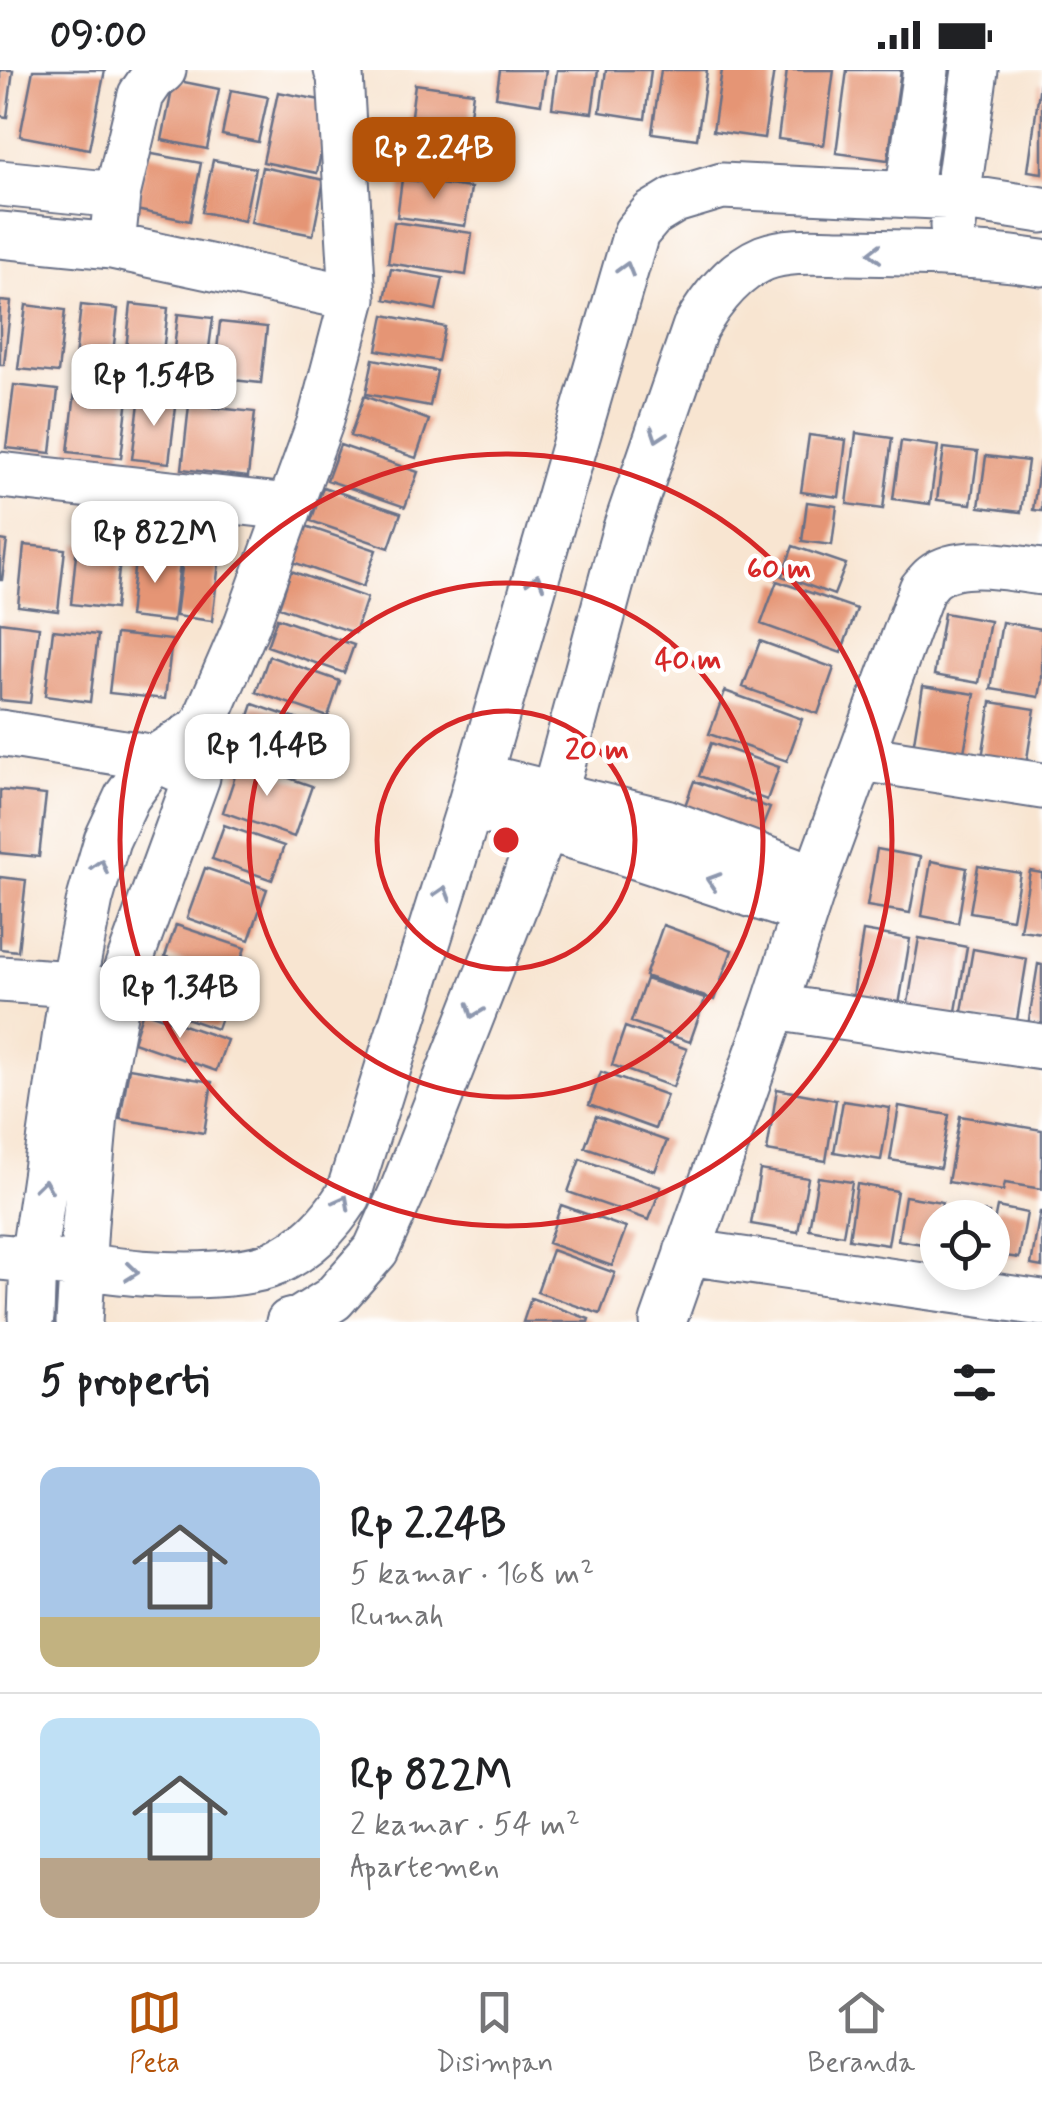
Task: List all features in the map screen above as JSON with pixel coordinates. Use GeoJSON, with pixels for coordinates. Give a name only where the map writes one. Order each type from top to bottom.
{"type":"FeatureCollection","features":[{"type":"Feature","properties":{"kind":"street"},"geometry":{"type":"LineString","coordinates":[[112,246],[117,194],[142,95],[162,70]]}},
{"type":"Feature","properties":{"kind":"street"},"geometry":{"type":"LineString","coordinates":[[202,728],[155,758],[127,797],[107,840],[90,899],[16,1258],[46,1319],[82,1266],[95,1114],[118,993],[197,777],[202,728],[247,624],[320,423],[353,298],[340,75],[336,70]]}},
{"type":"Feature","properties":{"kind":"street"},"geometry":{"type":"LineString","coordinates":[[908,195],[926,70]]}},
{"type":"Feature","properties":{"kind":"street"},"geometry":{"type":"LineString","coordinates":[[949,253],[974,70]]}},
{"type":"Feature","properties":{"kind":"street"},"geometry":{"type":"LineString","coordinates":[[0,183],[117,194]]}},
{"type":"Feature","properties":{"kind":"street"},"geometry":{"type":"LineString","coordinates":[[16,1258],[183,1276],[272,1265],[332,1222],[348,1196],[475,791],[636,234],[652,214],[674,200],[722,186],[958,197],[1042,210]]}},
{"type":"Feature","properties":{"kind":"street"},"geometry":{"type":"LineString","coordinates":[[0,235],[112,246],[353,298]]}},
{"type":"Feature","properties":{"kind":"street"},"geometry":{"type":"LineString","coordinates":[[290,1322],[333,1299],[376,1250],[403,1190],[549,811],[625,531],[695,328],[710,303],[735,276],[765,258],[802,252],[949,253],[1042,263]]}},
{"type":"Feature","properties":{"kind":"street"},"geometry":{"type":"LineString","coordinates":[[0,476],[288,507]]}},
{"type":"Feature","properties":{"kind":"street"},"geometry":{"type":"LineString","coordinates":[[663,1322],[922,589],[934,576],[956,568],[985,565],[1042,572]]}},
{"type":"Feature","properties":{"kind":"street"},"geometry":{"type":"LineString","coordinates":[[0,733],[155,758],[197,777]]}},
{"type":"Feature","properties":{"kind":"street"},"geometry":{"type":"LineString","coordinates":[[862,758],[1042,786]]}},
{"type":"Feature","properties":{"kind":"street"},"geometry":{"type":"LineString","coordinates":[[475,791],[549,811],[666,822],[811,895]]}},
{"type":"Feature","properties":{"kind":"street"},"geometry":{"type":"LineString","coordinates":[[0,979],[73,984],[118,993]]}},
{"type":"Feature","properties":{"kind":"street"},"geometry":{"type":"LineString","coordinates":[[774,1007],[1042,1047]]}},
{"type":"Feature","properties":{"kind":"street"},"geometry":{"type":"LineString","coordinates":[[687,1252],[1042,1303]]}},
{"type":"Feature","properties":{"kind":"building"},"geometry":{"type":"Polygon","coordinates":[[[0,70],[13,70],[7,117],[0,116],[0,70]]]}},
{"type":"Feature","properties":{"kind":"building"},"geometry":{"type":"Polygon","coordinates":[[[33,70],[105,70],[89,149],[20,136],[33,70]]]}},
{"type":"Feature","properties":{"kind":"building"},"geometry":{"type":"Polygon","coordinates":[[[500,70],[546,70],[541,104],[496,97],[500,70]]]}},
{"type":"Feature","properties":{"kind":"building"},"geometry":{"type":"Polygon","coordinates":[[[557,70],[598,70],[592,113],[552,108],[557,70]]]}},
{"type":"Feature","properties":{"kind":"building"},"geometry":{"type":"Polygon","coordinates":[[[606,70],[651,70],[645,119],[600,112],[606,70]]]}},
{"type":"Feature","properties":{"kind":"building"},"geometry":{"type":"Polygon","coordinates":[[[661,70],[707,70],[697,139],[652,133],[661,70]]]}},
{"type":"Feature","properties":{"kind":"building"},"geometry":{"type":"Polygon","coordinates":[[[722,70],[774,70],[764,138],[713,131],[722,70]]]}},
{"type":"Feature","properties":{"kind":"building"},"geometry":{"type":"Polygon","coordinates":[[[787,70],[834,70],[824,145],[778,139],[787,70]]]}},
{"type":"Feature","properties":{"kind":"building"},"geometry":{"type":"Polygon","coordinates":[[[847,70],[901,70],[888,160],[836,153],[847,70]]]}},
{"type":"Feature","properties":{"kind":"building"},"geometry":{"type":"Polygon","coordinates":[[[174,80],[219,89],[207,149],[162,140],[174,80]]]}},
{"type":"Feature","properties":{"kind":"building"},"geometry":{"type":"Polygon","coordinates":[[[1042,83],[1042,173],[1028,171],[1042,83]]]}},
{"type":"Feature","properties":{"kind":"building"},"geometry":{"type":"Polygon","coordinates":[[[415,84],[473,92],[468,130],[410,123],[415,84]]]}},
{"type":"Feature","properties":{"kind":"building"},"geometry":{"type":"Polygon","coordinates":[[[231,90],[268,97],[258,142],[222,135],[231,90]]]}},
{"type":"Feature","properties":{"kind":"building"},"geometry":{"type":"Polygon","coordinates":[[[278,92],[331,102],[317,173],[263,162],[278,92]]]}},
{"type":"Feature","properties":{"kind":"building"},"geometry":{"type":"Polygon","coordinates":[[[412,134],[480,143],[475,181],[408,172],[412,134]]]}},
{"type":"Feature","properties":{"kind":"building"},"geometry":{"type":"Polygon","coordinates":[[[147,153],[201,163],[190,221],[136,210],[147,153]]]}},
{"type":"Feature","properties":{"kind":"building"},"geometry":{"type":"Polygon","coordinates":[[[213,160],[255,168],[244,221],[202,212],[213,160]]]}},
{"type":"Feature","properties":{"kind":"building"},"geometry":{"type":"Polygon","coordinates":[[[262,167],[324,180],[313,235],[251,223],[262,167]]]}},
{"type":"Feature","properties":{"kind":"building"},"geometry":{"type":"Polygon","coordinates":[[[402,179],[471,188],[465,226],[397,217],[402,179]]]}},
{"type":"Feature","properties":{"kind":"building"},"geometry":{"type":"Polygon","coordinates":[[[394,222],[472,233],[466,275],[388,263],[394,222]]]}},
{"type":"Feature","properties":{"kind":"building"},"geometry":{"type":"Polygon","coordinates":[[[391,269],[443,278],[436,310],[385,299],[391,269]]]}},
{"type":"Feature","properties":{"kind":"building"},"geometry":{"type":"Polygon","coordinates":[[[0,301],[11,302],[4,365],[0,365],[0,301]]]}},
{"type":"Feature","properties":{"kind":"building"},"geometry":{"type":"Polygon","coordinates":[[[131,304],[168,308],[161,371],[124,367],[131,304]]]}},
{"type":"Feature","properties":{"kind":"building"},"geometry":{"type":"Polygon","coordinates":[[[26,305],[65,310],[58,373],[18,369],[26,305]]]}},
{"type":"Feature","properties":{"kind":"building"},"geometry":{"type":"Polygon","coordinates":[[[81,305],[118,309],[111,371],[74,367],[81,305]]]}},
{"type":"Feature","properties":{"kind":"building"},"geometry":{"type":"Polygon","coordinates":[[[178,314],[213,318],[205,378],[171,375],[178,314]]]}},
{"type":"Feature","properties":{"kind":"building"},"geometry":{"type":"Polygon","coordinates":[[[384,315],[445,327],[438,361],[377,350],[384,315]]]}},
{"type":"Feature","properties":{"kind":"building"},"geometry":{"type":"Polygon","coordinates":[[[220,322],[267,327],[261,383],[214,378],[220,322]]]}},
{"type":"Feature","properties":{"kind":"building"},"geometry":{"type":"Polygon","coordinates":[[[373,359],[437,371],[430,406],[366,394],[373,359]]]}},
{"type":"Feature","properties":{"kind":"building"},"geometry":{"type":"Polygon","coordinates":[[[14,385],[58,390],[51,453],[6,448],[14,385]]]}},
{"type":"Feature","properties":{"kind":"building"},"geometry":{"type":"Polygon","coordinates":[[[75,392],[128,398],[121,458],[68,452],[75,392]]]}},
{"type":"Feature","properties":{"kind":"building"},"geometry":{"type":"Polygon","coordinates":[[[140,395],[177,399],[169,463],[132,459],[140,395]]]}},
{"type":"Feature","properties":{"kind":"building"},"geometry":{"type":"Polygon","coordinates":[[[364,396],[429,420],[416,458],[350,436],[364,396]]]}},
{"type":"Feature","properties":{"kind":"building"},"geometry":{"type":"Polygon","coordinates":[[[189,405],[255,412],[248,477],[182,469],[189,405]]]}},
{"type":"Feature","properties":{"kind":"building"},"geometry":{"type":"Polygon","coordinates":[[[856,433],[892,438],[883,509],[847,504],[856,433]]]}},
{"type":"Feature","properties":{"kind":"building"},"geometry":{"type":"Polygon","coordinates":[[[809,435],[846,440],[839,497],[801,492],[809,435]]]}},
{"type":"Feature","properties":{"kind":"building"},"geometry":{"type":"Polygon","coordinates":[[[901,441],[938,446],[930,504],[893,499],[901,441]]]}},
{"type":"Feature","properties":{"kind":"building"},"geometry":{"type":"Polygon","coordinates":[[[340,445],[418,472],[405,507],[327,480],[340,445]]]}},
{"type":"Feature","properties":{"kind":"building"},"geometry":{"type":"Polygon","coordinates":[[[944,448],[978,452],[971,504],[937,500],[944,448]]]}},
{"type":"Feature","properties":{"kind":"building"},"geometry":{"type":"Polygon","coordinates":[[[986,456],[1028,461],[1021,512],[979,507],[986,456]]]}},
{"type":"Feature","properties":{"kind":"building"},"geometry":{"type":"Polygon","coordinates":[[[1042,461],[1042,511],[1033,510],[1042,461]]]}},
{"type":"Feature","properties":{"kind":"building"},"geometry":{"type":"Polygon","coordinates":[[[323,487],[401,513],[389,548],[311,521],[323,487]]]}},
{"type":"Feature","properties":{"kind":"building"},"geometry":{"type":"Polygon","coordinates":[[[807,502],[837,506],[832,545],[802,541],[807,502]]]}},
{"type":"Feature","properties":{"kind":"building"},"geometry":{"type":"Polygon","coordinates":[[[303,525],[376,550],[363,587],[290,561],[303,525]]]}},
{"type":"Feature","properties":{"kind":"building"},"geometry":{"type":"Polygon","coordinates":[[[0,540],[7,541],[2,580],[0,580],[0,540]]]}},
{"type":"Feature","properties":{"kind":"building"},"geometry":{"type":"Polygon","coordinates":[[[77,544],[121,549],[115,609],[71,604],[77,544]]]}},
{"type":"Feature","properties":{"kind":"building"},"geometry":{"type":"Polygon","coordinates":[[[24,545],[65,549],[58,611],[18,606],[24,545]]]}},
{"type":"Feature","properties":{"kind":"building"},"geometry":{"type":"Polygon","coordinates":[[[793,546],[846,564],[834,595],[782,576],[793,546]]]}},
{"type":"Feature","properties":{"kind":"building"},"geometry":{"type":"Polygon","coordinates":[[[136,550],[181,555],[173,622],[129,617],[136,550]]]}},
{"type":"Feature","properties":{"kind":"building"},"geometry":{"type":"Polygon","coordinates":[[[183,559],[219,563],[212,621],[176,616],[183,559]]]}},
{"type":"Feature","properties":{"kind":"building"},"geometry":{"type":"Polygon","coordinates":[[[291,571],[367,598],[355,633],[279,607],[291,571]]]}},
{"type":"Feature","properties":{"kind":"building"},"geometry":{"type":"Polygon","coordinates":[[[777,581],[857,609],[841,653],[761,624],[777,581]]]}},
{"type":"Feature","properties":{"kind":"building"},"geometry":{"type":"Polygon","coordinates":[[[944,613],[990,621],[979,683],[934,675],[944,613]]]}},
{"type":"Feature","properties":{"kind":"building"},"geometry":{"type":"Polygon","coordinates":[[[277,618],[354,645],[344,673],[267,646],[277,618]]]}},
{"type":"Feature","properties":{"kind":"building"},"geometry":{"type":"Polygon","coordinates":[[[0,622],[39,627],[30,703],[0,700],[0,622]]]}},
{"type":"Feature","properties":{"kind":"building"},"geometry":{"type":"Polygon","coordinates":[[[1002,622],[1042,629],[1039,697],[991,689],[1002,622]]]}},
{"type":"Feature","properties":{"kind":"building"},"geometry":{"type":"Polygon","coordinates":[[[53,630],[98,635],[90,702],[45,696],[53,630]]]}},
{"type":"Feature","properties":{"kind":"building"},"geometry":{"type":"Polygon","coordinates":[[[116,634],[172,640],[165,699],[109,693],[116,634]]]}},
{"type":"Feature","properties":{"kind":"building"},"geometry":{"type":"Polygon","coordinates":[[[760,641],[834,668],[818,714],[743,687],[760,641]]]}},
{"type":"Feature","properties":{"kind":"building"},"geometry":{"type":"Polygon","coordinates":[[[269,656],[340,681],[328,717],[256,692],[269,656]]]}},
{"type":"Feature","properties":{"kind":"building"},"geometry":{"type":"Polygon","coordinates":[[[923,686],[975,694],[963,757],[913,748],[923,686]]]}},
{"type":"Feature","properties":{"kind":"building"},"geometry":{"type":"Polygon","coordinates":[[[725,691],[802,719],[787,761],[709,734],[725,691]]]}},
{"type":"Feature","properties":{"kind":"building"},"geometry":{"type":"Polygon","coordinates":[[[991,702],[1035,709],[1026,765],[982,758],[991,702]]]}},
{"type":"Feature","properties":{"kind":"building"},"geometry":{"type":"Polygon","coordinates":[[[253,704],[325,729],[311,769],[239,745],[253,704]]]}},
{"type":"Feature","properties":{"kind":"building"},"geometry":{"type":"Polygon","coordinates":[[[711,743],[779,767],[767,800],[699,776],[711,743]]]}},
{"type":"Feature","properties":{"kind":"building"},"geometry":{"type":"Polygon","coordinates":[[[240,761],[312,786],[294,837],[223,812],[240,761]]]}},
{"type":"Feature","properties":{"kind":"building"},"geometry":{"type":"Polygon","coordinates":[[[694,781],[770,808],[758,838],[683,811],[694,781]]]}},
{"type":"Feature","properties":{"kind":"building"},"geometry":{"type":"Polygon","coordinates":[[[0,790],[46,795],[39,857],[0,853],[0,790]]]}},
{"type":"Feature","properties":{"kind":"building"},"geometry":{"type":"Polygon","coordinates":[[[224,825],[284,846],[272,880],[212,859],[224,825]]]}},
{"type":"Feature","properties":{"kind":"building"},"geometry":{"type":"Polygon","coordinates":[[[877,849],[920,857],[910,913],[867,906],[877,849]]]}},
{"type":"Feature","properties":{"kind":"building"},"geometry":{"type":"Polygon","coordinates":[[[931,861],[967,868],[958,923],[922,916],[931,861]]]}},
{"type":"Feature","properties":{"kind":"building"},"geometry":{"type":"Polygon","coordinates":[[[978,866],[1020,873],[1012,919],[970,912],[978,866]]]}},
{"type":"Feature","properties":{"kind":"building"},"geometry":{"type":"Polygon","coordinates":[[[205,868],[267,889],[249,940],[187,918],[205,868]]]}},
{"type":"Feature","properties":{"kind":"building"},"geometry":{"type":"Polygon","coordinates":[[[1030,871],[1042,873],[1042,933],[1020,930],[1030,871]]]}},
{"type":"Feature","properties":{"kind":"building"},"geometry":{"type":"Polygon","coordinates":[[[0,877],[26,880],[18,951],[0,949],[0,877]]]}},
{"type":"Feature","properties":{"kind":"building"},"geometry":{"type":"Polygon","coordinates":[[[176,925],[245,948],[234,980],[165,956],[176,925]]]}},
{"type":"Feature","properties":{"kind":"building"},"geometry":{"type":"Polygon","coordinates":[[[663,925],[732,950],[714,1000],[645,976],[663,925]]]}},
{"type":"Feature","properties":{"kind":"building"},"geometry":{"type":"Polygon","coordinates":[[[863,931],[910,939],[897,1017],[851,1010],[863,931]]]}},
{"type":"Feature","properties":{"kind":"building"},"geometry":{"type":"Polygon","coordinates":[[[919,938],[967,947],[955,1017],[907,1009],[919,938]]]}},
{"type":"Feature","properties":{"kind":"building"},"geometry":{"type":"Polygon","coordinates":[[[973,949],[1027,959],[1016,1026],[961,1017],[973,949]]]}},
{"type":"Feature","properties":{"kind":"building"},"geometry":{"type":"Polygon","coordinates":[[[1038,964],[1042,965],[1042,1029],[1028,1026],[1038,964]]]}},
{"type":"Feature","properties":{"kind":"building"},"geometry":{"type":"Polygon","coordinates":[[[156,970],[229,995],[217,1029],[145,1004],[156,970]]]}},
{"type":"Feature","properties":{"kind":"building"},"geometry":{"type":"Polygon","coordinates":[[[646,979],[705,999],[690,1042],[631,1022],[646,979]]]}},
{"type":"Feature","properties":{"kind":"building"},"geometry":{"type":"Polygon","coordinates":[[[143,1011],[227,1040],[216,1071],[133,1042],[143,1011]]]}},
{"type":"Feature","properties":{"kind":"building"},"geometry":{"type":"Polygon","coordinates":[[[625,1027],[687,1049],[673,1087],[612,1065],[625,1027]]]}},
{"type":"Feature","properties":{"kind":"building"},"geometry":{"type":"Polygon","coordinates":[[[129,1068],[212,1082],[204,1133],[120,1119],[129,1068]]]}},
{"type":"Feature","properties":{"kind":"building"},"geometry":{"type":"Polygon","coordinates":[[[601,1072],[667,1095],[655,1129],[589,1105],[601,1072]]]}},
{"type":"Feature","properties":{"kind":"building"},"geometry":{"type":"Polygon","coordinates":[[[777,1089],[836,1100],[826,1161],[767,1151],[777,1089]]]}},
{"type":"Feature","properties":{"kind":"building"},"geometry":{"type":"Polygon","coordinates":[[[843,1101],[890,1108],[881,1160],[834,1152],[843,1101]]]}},
{"type":"Feature","properties":{"kind":"building"},"geometry":{"type":"Polygon","coordinates":[[[899,1106],[949,1115],[940,1168],[890,1160],[899,1106]]]}},
{"type":"Feature","properties":{"kind":"building"},"geometry":{"type":"Polygon","coordinates":[[[596,1116],[667,1141],[655,1171],[585,1147],[596,1116]]]}},
{"type":"Feature","properties":{"kind":"building"},"geometry":{"type":"Polygon","coordinates":[[[960,1116],[1042,1130],[1042,1189],[1005,1183],[1003,1191],[948,1182],[960,1116]]]}},
{"type":"Feature","properties":{"kind":"building"},"geometry":{"type":"Polygon","coordinates":[[[580,1159],[661,1187],[649,1220],[568,1192],[580,1159]]]}},
{"type":"Feature","properties":{"kind":"building"},"geometry":{"type":"Polygon","coordinates":[[[760,1170],[808,1178],[798,1232],[751,1224],[760,1170]]]}},
{"type":"Feature","properties":{"kind":"building"},"geometry":{"type":"Polygon","coordinates":[[[818,1177],[852,1182],[843,1235],[809,1229],[818,1177]]]}},
{"type":"Feature","properties":{"kind":"building"},"geometry":{"type":"Polygon","coordinates":[[[857,1184],[897,1191],[888,1245],[849,1239],[857,1184]]]}},
{"type":"Feature","properties":{"kind":"building"},"geometry":{"type":"Polygon","coordinates":[[[905,1196],[930,1200],[920,1200],[920,1244],[898,1240],[905,1196]]]}},
{"type":"Feature","properties":{"kind":"building"},"geometry":{"type":"Polygon","coordinates":[[[561,1205],[626,1228],[612,1266],[548,1243],[561,1205]]]}},
{"type":"Feature","properties":{"kind":"building"},"geometry":{"type":"Polygon","coordinates":[[[1010,1210],[1027,1213],[1019,1258],[1010,1257],[1010,1210]]]}},
{"type":"Feature","properties":{"kind":"building"},"geometry":{"type":"Polygon","coordinates":[[[1042,1212],[1042,1267],[1031,1265],[1042,1212]]]}},
{"type":"Feature","properties":{"kind":"building"},"geometry":{"type":"Polygon","coordinates":[[[552,1250],[615,1273],[600,1314],[537,1292],[552,1250]]]}},
{"type":"Feature","properties":{"kind":"building"},"geometry":{"type":"Polygon","coordinates":[[[531,1298],[589,1319],[588,1322],[523,1322],[531,1298]]]}}]}
